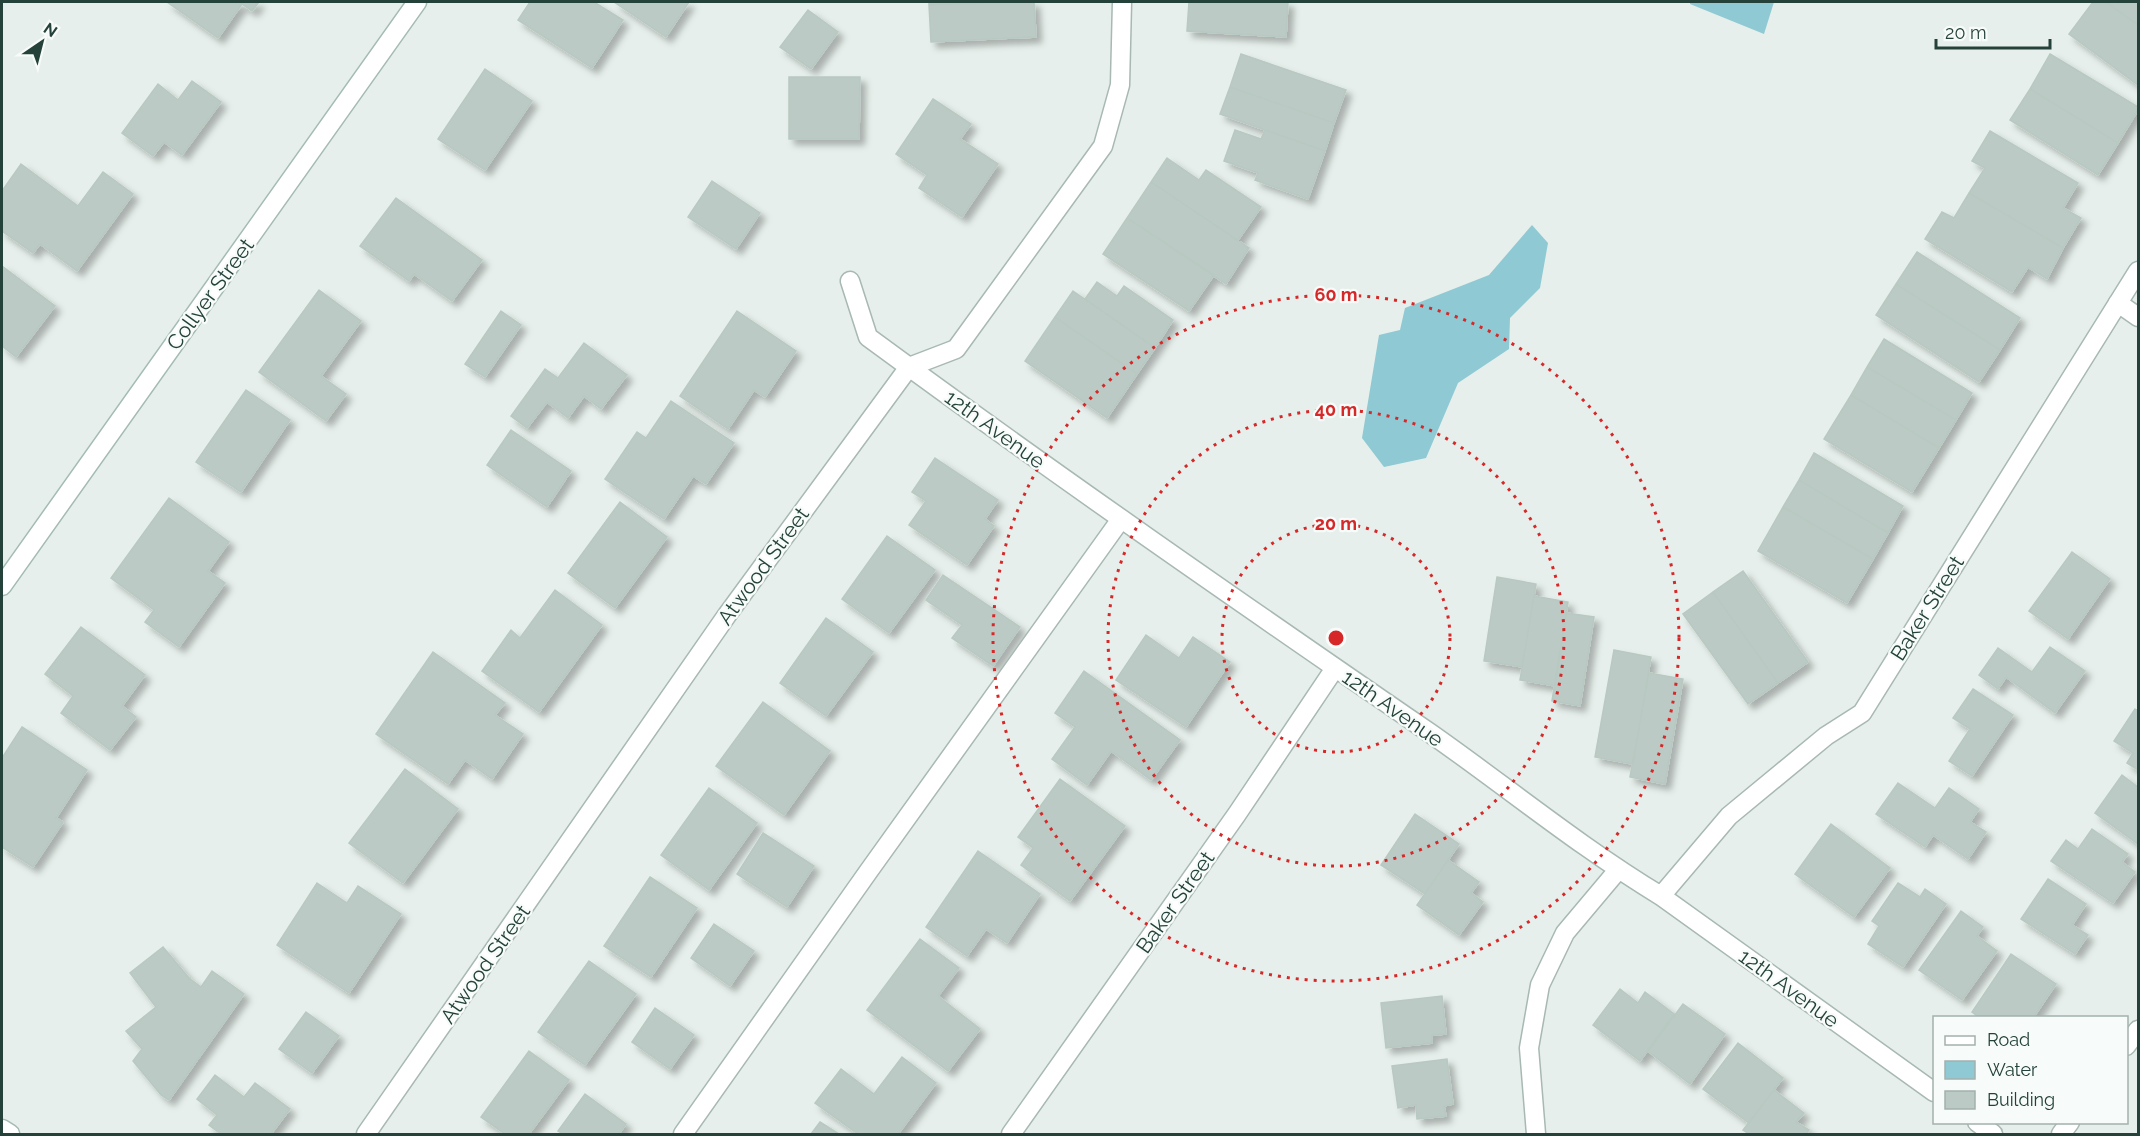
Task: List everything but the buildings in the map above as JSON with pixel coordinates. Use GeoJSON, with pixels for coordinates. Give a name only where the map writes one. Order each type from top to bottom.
{"type":"FeatureCollection","features":[{"type":"Feature","properties":{"kind":"street","name":"Collyer Street"},"geometry":{"type":"LineString","coordinates":[[2,586],[417,2]]}},
{"type":"Feature","properties":{"kind":"street"},"geometry":{"type":"LineString","coordinates":[[909,367],[956,349],[1102,146],[1120,85],[1122,2]]}},
{"type":"Feature","properties":{"kind":"street","name":"Baker Street"},"geometry":{"type":"LineString","coordinates":[[1661,896],[1729,816],[1826,736],[1862,713],[2139,271]]}},
{"type":"Feature","properties":{"kind":"street","name":"12th Avenue"},"geometry":{"type":"LineString","coordinates":[[850,282],[868,337],[1121,519],[1470,761],[1618,870],[1661,896],[1933,1091]]}},
{"type":"Feature","properties":{"kind":"street"},"geometry":{"type":"LineString","coordinates":[[2118,303],[2139,317]]}},
{"type":"Feature","properties":{"kind":"street","name":"Atwood Street"},"geometry":{"type":"LineString","coordinates":[[366,1134],[727,615],[909,367]]}},
{"type":"Feature","properties":{"kind":"street"},"geometry":{"type":"LineString","coordinates":[[683,1134],[1121,519]]}},
{"type":"Feature","properties":{"kind":"street","name":"Baker Street"},"geometry":{"type":"LineString","coordinates":[[1011,1134],[1237,814],[1335,668]]}},
{"type":"Feature","properties":{"kind":"street"},"geometry":{"type":"LineString","coordinates":[[1536,1134],[1529,1048],[1540,985],[1565,933],[1618,870]]}},
{"type":"Feature","properties":{"kind":"street"},"geometry":{"type":"LineString","coordinates":[[2128,1045],[2139,1030]]}},
{"type":"Feature","properties":{"kind":"street"},"geometry":{"type":"LineString","coordinates":[[1980,1124],[1994,1134]]}},
{"type":"Feature","properties":{"kind":"street"},"geometry":{"type":"LineString","coordinates":[[2,1129],[10,1134]]}},
{"type":"Feature","properties":{"kind":"water"},"geometry":{"type":"Polygon","coordinates":[[[1690,2],[1774,2],[1764,34],[1690,4],[1690,2]]]}},
{"type":"Feature","properties":{"kind":"water"},"geometry":{"type":"Polygon","coordinates":[[[1532,225],[1548,243],[1540,288],[1510,318],[1509,349],[1458,383],[1426,458],[1384,467],[1362,438],[1379,335],[1400,330],[1405,308],[1489,275],[1532,225]]]}}]}
